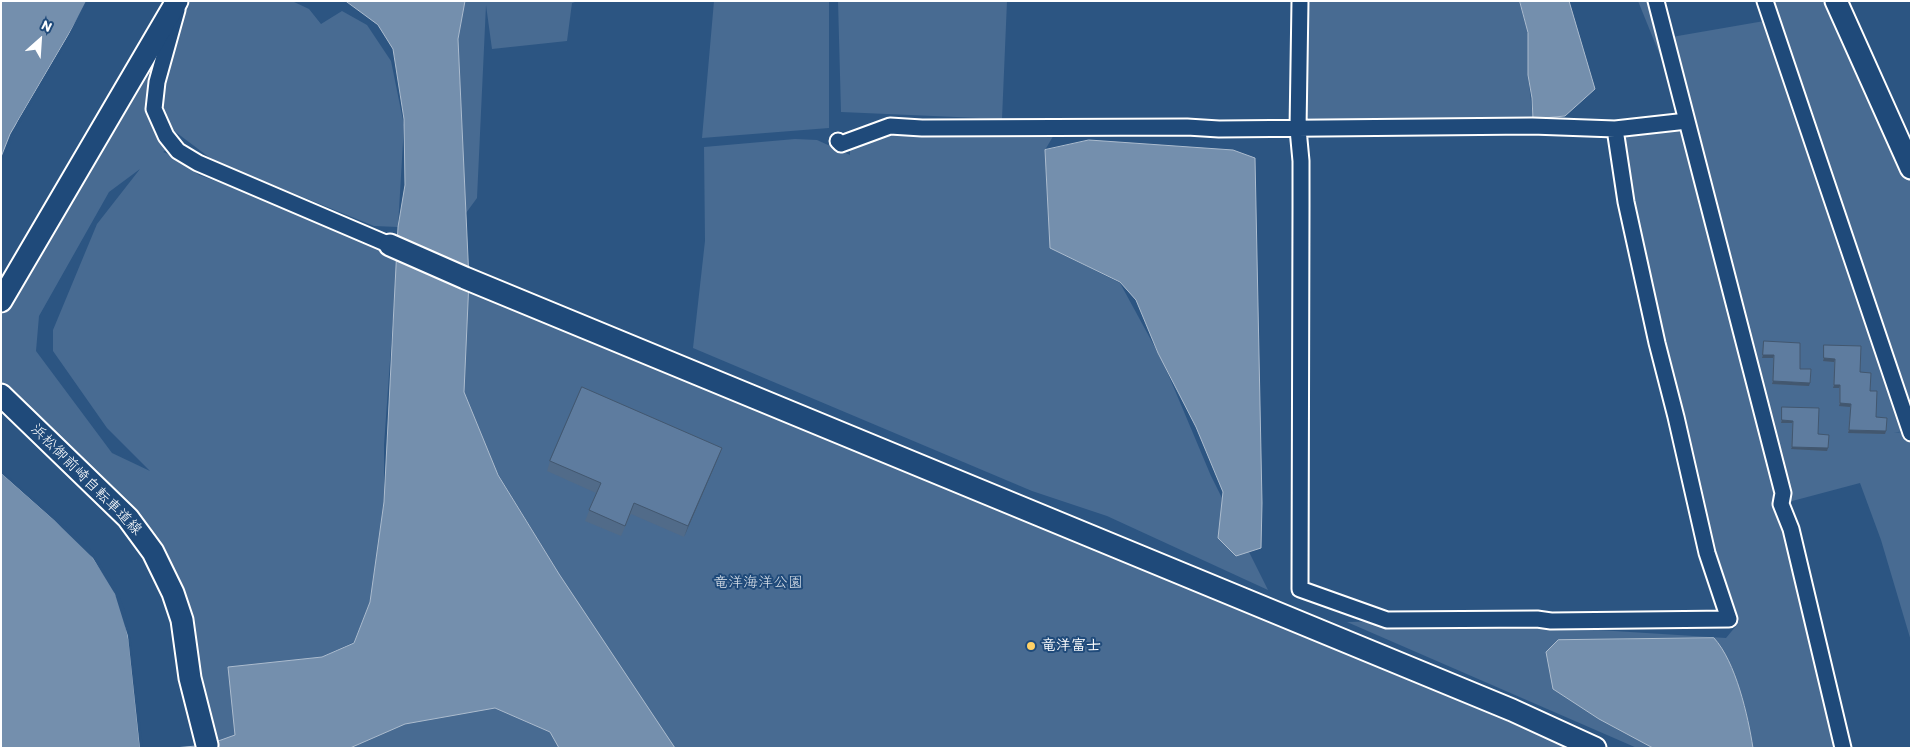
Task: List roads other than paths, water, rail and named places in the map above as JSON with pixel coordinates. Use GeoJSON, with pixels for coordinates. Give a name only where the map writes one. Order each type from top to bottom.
{"type":"FeatureCollection","features":[{"type":"Feature","properties":{"kind":"street"},"geometry":{"type":"LineString","coordinates":[[178,1],[157,82],[154,109],[166,136],[178,151],[206,167],[468,280],[1512,710],[1595,748]]}},
{"type":"Feature","properties":{"kind":"street"},"geometry":{"type":"LineString","coordinates":[[1,301],[178,1]]}},
{"type":"Feature","properties":{"kind":"street"},"geometry":{"type":"LineString","coordinates":[[1300,1],[1298,129],[1301,161],[1300,589],[1387,620],[1729,619],[1707,553],[1657,343],[1626,202],[1615,129]]}},
{"type":"Feature","properties":{"kind":"street"},"geometry":{"type":"LineString","coordinates":[[1656,1],[1783,492],[1781,504],[1790,528],[1843,748]]}},
{"type":"Feature","properties":{"kind":"street"},"geometry":{"type":"LineString","coordinates":[[1764,1],[1911,433]]}},
{"type":"Feature","properties":{"kind":"street"},"geometry":{"type":"LineString","coordinates":[[1836,1],[1911,168]]}},
{"type":"Feature","properties":{"kind":"street"},"geometry":{"type":"LineString","coordinates":[[838,140],[841,144],[890,126],[922,128],[1298,129],[1532,126],[1615,129],[1687,121]]}},
{"type":"Feature","properties":{"kind":"street","name":"浜松御前崎自転車道線"},"geometry":{"type":"LineString","coordinates":[[1,395],[128,518],[153,552],[173,593],[182,620],[190,678],[207,745]]}},
{"type":"Feature","properties":{"kind":"place","name":"竜洋富士"},"geometry":{"type":"Point","coordinates":[1031,646]}},
{"type":"Feature","properties":{"kind":"park label","name":"竜洋海洋公園"},"geometry":{"type":"Point","coordinates":[758,583]}}]}
